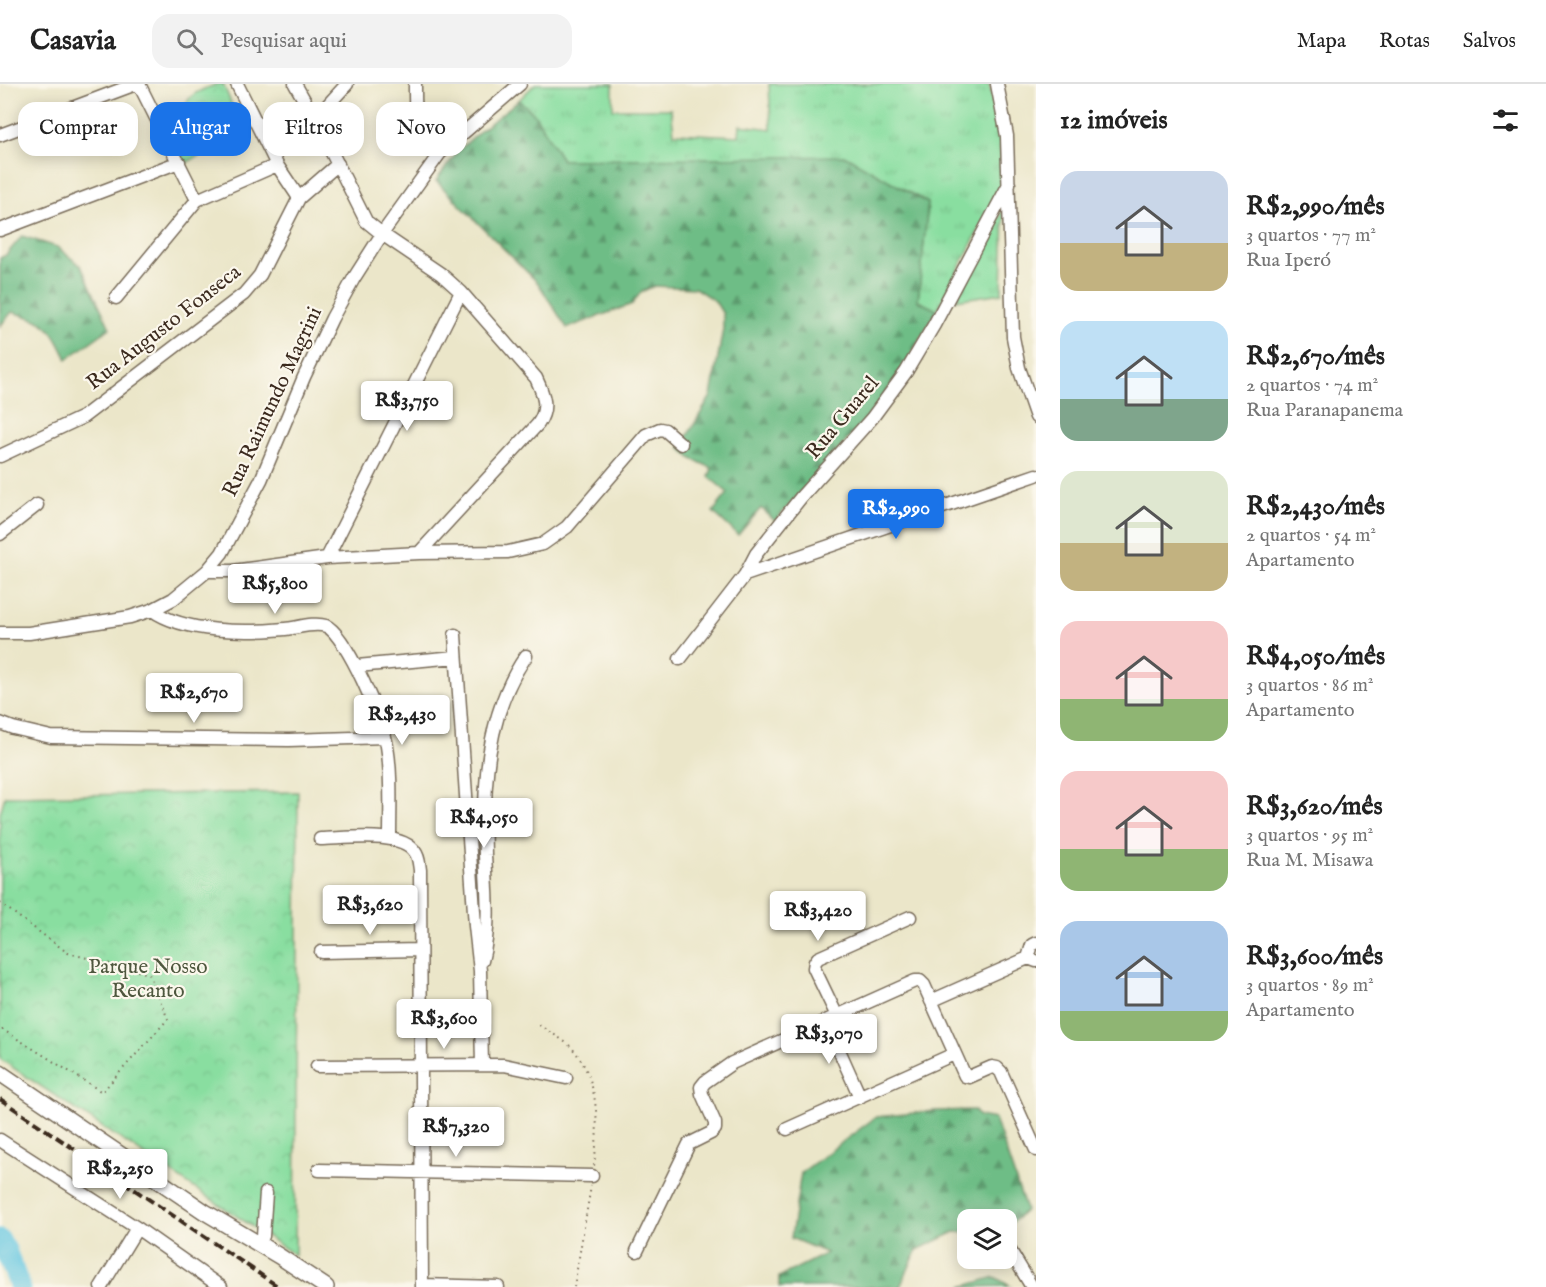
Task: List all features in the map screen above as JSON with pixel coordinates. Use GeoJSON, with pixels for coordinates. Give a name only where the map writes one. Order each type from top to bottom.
{"type":"FeatureCollection","features":[{"type":"Feature","properties":{"kind":"main road"},"geometry":{"type":"LineString","coordinates":[[0,1073],[205,1212],[326,1287]]}},
{"type":"Feature","properties":{"kind":"street"},"geometry":{"type":"LineString","coordinates":[[0,135],[138,84],[197,200]]}},
{"type":"Feature","properties":{"kind":"street"},"geometry":{"type":"LineString","coordinates":[[237,84],[277,165],[299,198]]}},
{"type":"Feature","properties":{"kind":"street"},"geometry":{"type":"LineString","coordinates":[[295,84],[305,102]]}},
{"type":"Feature","properties":{"kind":"street"},"geometry":{"type":"LineString","coordinates":[[330,102],[346,84]]}},
{"type":"Feature","properties":{"kind":"street"},"geometry":{"type":"LineString","coordinates":[[415,84],[415,102]]}},
{"type":"Feature","properties":{"kind":"street","name":"Rua Raimundo Magrini"},"geometry":{"type":"LineString","coordinates":[[467,130],[520,84]]}},
{"type":"Feature","properties":{"kind":"street"},"geometry":{"type":"LineString","coordinates":[[997,84],[1007,136],[1013,337],[1019,368],[1036,417]]}},
{"type":"Feature","properties":{"kind":"street"},"geometry":{"type":"LineString","coordinates":[[334,156],[366,221],[441,274],[461,292],[536,378],[544,394],[545,406],[538,424],[419,553]]}},
{"type":"Feature","properties":{"kind":"street","name":"Rua Raimundo Magrini"},"geometry":{"type":"LineString","coordinates":[[0,633],[29,633],[100,622],[152,610],[173,599],[207,571],[226,545],[261,480],[304,377],[354,278],[382,234],[438,156]]}},
{"type":"Feature","properties":{"kind":"street"},"geometry":{"type":"LineString","coordinates":[[5,227],[179,162]]}},
{"type":"Feature","properties":{"kind":"street","name":"Rua Augusto Fonseca"},"geometry":{"type":"LineString","coordinates":[[0,456],[83,417],[244,294],[260,275],[299,198],[338,164]]}},
{"type":"Feature","properties":{"kind":"street"},"geometry":{"type":"LineString","coordinates":[[116,298],[197,200],[277,165]]}},
{"type":"Feature","properties":{"kind":"street","name":"Rua Guarel"},"geometry":{"type":"LineString","coordinates":[[680,659],[746,575],[763,546],[802,496],[872,418],[906,372],[940,315],[1009,184]]}},
{"type":"Feature","properties":{"kind":"street"},"geometry":{"type":"LineString","coordinates":[[327,558],[461,292]]}},
{"type":"Feature","properties":{"kind":"street"},"geometry":{"type":"LineString","coordinates":[[207,571],[233,571],[327,558],[419,553],[508,552],[543,544],[567,527],[646,435],[660,429],[665,430],[681,444]]}},
{"type":"Feature","properties":{"kind":"street"},"geometry":{"type":"LineString","coordinates":[[746,575],[1036,475]]}},
{"type":"Feature","properties":{"kind":"street"},"geometry":{"type":"LineString","coordinates":[[0,534],[37,505]]}},
{"type":"Feature","properties":{"kind":"street"},"geometry":{"type":"LineString","coordinates":[[152,610],[169,620],[216,630],[245,632],[325,626],[334,633],[357,666],[385,737],[389,776],[390,838]]}},
{"type":"Feature","properties":{"kind":"street"},"geometry":{"type":"LineString","coordinates":[[455,634],[474,915],[480,971],[482,1065]]}},
{"type":"Feature","properties":{"kind":"street"},"geometry":{"type":"LineString","coordinates":[[480,971],[488,927],[486,797],[491,741],[504,694],[526,656]]}},
{"type":"Feature","properties":{"kind":"street"},"geometry":{"type":"LineString","coordinates":[[357,666],[456,657]]}},
{"type":"Feature","properties":{"kind":"street"},"geometry":{"type":"LineString","coordinates":[[0,723],[51,737],[289,740],[385,737]]}},
{"type":"Feature","properties":{"kind":"street"},"geometry":{"type":"LineString","coordinates":[[320,839],[390,838],[415,851],[420,870],[422,1286],[498,1287]]}},
{"type":"Feature","properties":{"kind":"street"},"geometry":{"type":"LineString","coordinates":[[860,1096],[814,968],[815,962],[818,958],[910,917]]}},
{"type":"Feature","properties":{"kind":"street"},"geometry":{"type":"LineString","coordinates":[[931,1001],[1032,959],[1032,945],[1036,943]]}},
{"type":"Feature","properties":{"kind":"street"},"geometry":{"type":"LineString","coordinates":[[321,952],[419,950]]}},
{"type":"Feature","properties":{"kind":"street"},"geometry":{"type":"LineString","coordinates":[[637,1251],[688,1144],[715,1129],[715,1123],[702,1094],[701,1087],[705,1082],[732,1063],[915,981],[920,981],[924,985],[965,1076],[969,1077],[992,1067],[1001,1072],[1036,1150]]}},
{"type":"Feature","properties":{"kind":"street"},"geometry":{"type":"LineString","coordinates":[[787,1129],[954,1054]]}},
{"type":"Feature","properties":{"kind":"street"},"geometry":{"type":"LineString","coordinates":[[317,1066],[504,1065],[566,1078]]}},
{"type":"Feature","properties":{"kind":"street"},"geometry":{"type":"LineString","coordinates":[[0,1140],[137,1228],[221,1287]]}},
{"type":"Feature","properties":{"kind":"street"},"geometry":{"type":"LineString","coordinates":[[319,1170],[592,1176]]}},
{"type":"Feature","properties":{"kind":"street"},"geometry":{"type":"LineString","coordinates":[[259,1244],[262,1236],[266,1193]]}},
{"type":"Feature","properties":{"kind":"street"},"geometry":{"type":"LineString","coordinates":[[101,1287],[137,1228]]}},
{"type":"Feature","properties":{"kind":"street"},"geometry":{"type":"LineString","coordinates":[[1017,1262],[1032,1287]]}},
{"type":"Feature","properties":{"kind":"path"},"geometry":{"type":"LineString","coordinates":[[0,903],[68,953],[149,974],[168,1019],[102,1092],[0,1028]]}},
{"type":"Feature","properties":{"kind":"path"},"geometry":{"type":"LineString","coordinates":[[539,1025],[568,1044],[581,1060],[589,1074],[595,1104],[596,1147],[574,1287]]}},
{"type":"Feature","properties":{"kind":"green space"},"geometry":{"type":"Polygon","coordinates":[[[223,84],[231,102],[187,102],[191,96],[223,84]]]}},
{"type":"Feature","properties":{"kind":"green space"},"geometry":{"type":"Polygon","coordinates":[[[535,84],[613,84],[613,109],[671,109],[674,133],[739,136],[740,125],[771,129],[769,84],[989,84],[1000,133],[1001,188],[937,310],[918,301],[928,203],[846,157],[562,160],[535,115],[519,100],[535,84]]]}},
{"type":"Feature","properties":{"kind":"green space"},"geometry":{"type":"Polygon","coordinates":[[[519,100],[535,115],[562,160],[846,156],[928,203],[918,301],[937,310],[906,363],[874,410],[775,521],[761,508],[738,535],[713,512],[728,493],[709,477],[712,468],[692,459],[680,448],[711,396],[723,329],[723,314],[715,301],[695,288],[654,286],[641,292],[632,304],[567,328],[538,283],[436,181],[454,156],[467,156],[467,143],[519,100]]]}},
{"type":"Feature","properties":{"kind":"green space"},"geometry":{"type":"Polygon","coordinates":[[[180,156],[199,156],[184,164],[180,156]]]}},
{"type":"Feature","properties":{"kind":"green space"},"geometry":{"type":"Polygon","coordinates":[[[1004,208],[1002,293],[956,300],[1004,208]]]}},
{"type":"Feature","properties":{"kind":"green space"},"geometry":{"type":"Polygon","coordinates":[[[22,236],[57,247],[81,266],[110,328],[67,359],[52,332],[41,322],[12,312],[0,326],[0,258],[6,255],[22,236]]]}},
{"type":"Feature","properties":{"kind":"green space","name":"Parque Nosso Recanto"},"geometry":{"type":"Polygon","coordinates":[[[298,792],[295,1255],[0,1059],[0,813],[5,796],[298,792]]]}},
{"type":"Feature","properties":{"kind":"green space"},"geometry":{"type":"Polygon","coordinates":[[[974,1110],[979,1116],[995,1119],[1026,1210],[1017,1218],[1017,1209],[957,1209],[957,1232],[917,1250],[900,1287],[779,1287],[779,1277],[827,1253],[791,1238],[801,1173],[876,1117],[974,1110]]]}},
{"type":"Feature","properties":{"kind":"green space"},"geometry":{"type":"Polygon","coordinates":[[[995,1277],[1010,1286],[961,1287],[995,1277]]]}},
{"type":"Feature","properties":{"kind":"waterway"},"geometry":{"type":"LineString","coordinates":[[0,1240],[20,1287]]}},
{"type":"Feature","properties":{"kind":"railway"},"geometry":{"type":"LineString","coordinates":[[0,1099],[279,1287]]}}]}
